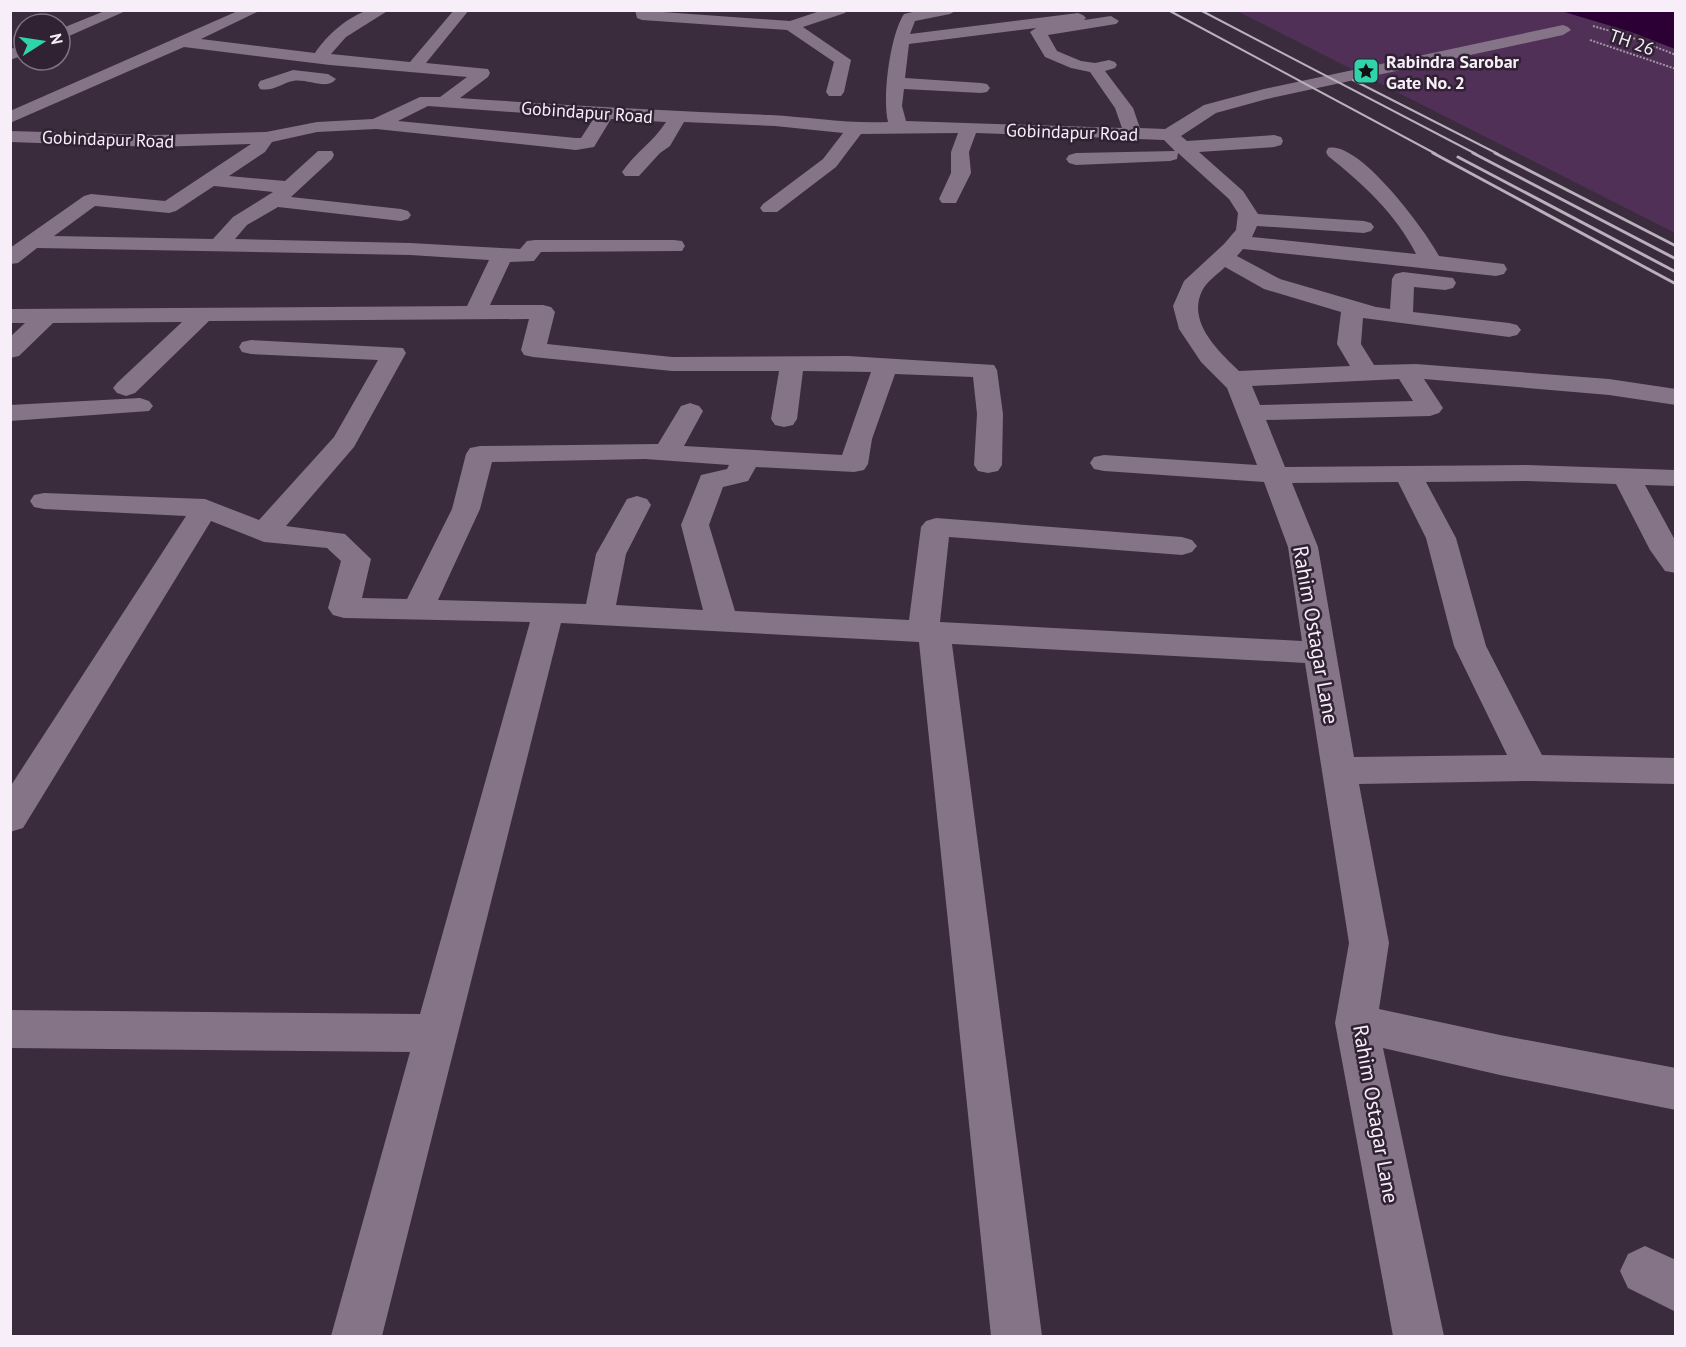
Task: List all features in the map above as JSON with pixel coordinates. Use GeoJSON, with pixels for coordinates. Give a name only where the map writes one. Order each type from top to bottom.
{"type":"FeatureCollection","features":[{"type":"Feature","properties":{"kind":"street"},"geometry":{"type":"LineString","coordinates":[[72,30],[121,10]]}},
{"type":"Feature","properties":{"kind":"street"},"geometry":{"type":"LineString","coordinates":[[10,118],[254,10]]}},
{"type":"Feature","properties":{"kind":"street"},"geometry":{"type":"LineString","coordinates":[[330,60],[322,55],[328,42],[363,19],[382,10]]}},
{"type":"Feature","properties":{"kind":"street"},"geometry":{"type":"LineString","coordinates":[[414,67],[462,10]]}},
{"type":"Feature","properties":{"kind":"street"},"geometry":{"type":"LineString","coordinates":[[642,10],[642,15],[691,14],[791,26],[840,10]]}},
{"type":"Feature","properties":{"kind":"street"},"geometry":{"type":"LineString","coordinates":[[899,128],[893,106],[903,29],[909,17],[929,11],[950,10]]}},
{"type":"Feature","properties":{"kind":"street"},"geometry":{"type":"LineString","coordinates":[[902,40],[1078,18]]}},
{"type":"Feature","properties":{"kind":"street"},"geometry":{"type":"LineString","coordinates":[[1111,21],[1038,32],[1051,54],[1077,65],[1102,66],[1124,108],[1133,134]]}},
{"type":"Feature","properties":{"kind":"street"},"geometry":{"type":"LineString","coordinates":[[791,26],[843,60],[835,92]]}},
{"type":"Feature","properties":{"kind":"street"},"geometry":{"type":"LineString","coordinates":[[1180,145],[1210,109],[1264,94],[1563,30]]}},
{"type":"Feature","properties":{"kind":"street"},"geometry":{"type":"LineString","coordinates":[[183,42],[330,60],[482,73],[449,98],[408,89]]}},
{"type":"Feature","properties":{"kind":"street"},"geometry":{"type":"LineString","coordinates":[[266,85],[293,75],[339,81]]}},
{"type":"Feature","properties":{"kind":"street"},"geometry":{"type":"LineString","coordinates":[[896,83],[981,88]]}},
{"type":"Feature","properties":{"kind":"street","name":"Gobindapur Road"},"geometry":{"type":"LineString","coordinates":[[10,136],[155,141],[266,138],[317,127],[376,124],[426,101],[449,98],[605,114],[775,121],[854,129],[969,128],[1133,134],[1180,145]]}},
{"type":"Feature","properties":{"kind":"street"},"geometry":{"type":"LineString","coordinates":[[376,124],[576,144],[587,143],[605,114]]}},
{"type":"Feature","properties":{"kind":"street"},"geometry":{"type":"LineString","coordinates":[[632,172],[653,149],[663,142],[678,117]]}},
{"type":"Feature","properties":{"kind":"street"},"geometry":{"type":"LineString","coordinates":[[949,199],[961,173],[960,152],[969,128]]}},
{"type":"Feature","properties":{"kind":"street"},"geometry":{"type":"LineString","coordinates":[[770,208],[831,161],[851,139],[854,129]]}},
{"type":"Feature","properties":{"kind":"street"},"geometry":{"type":"LineString","coordinates":[[10,258],[91,200],[169,207],[258,148],[266,138]]}},
{"type":"Feature","properties":{"kind":"street"},"geometry":{"type":"LineString","coordinates":[[1076,159],[1180,145],[1274,141]]}},
{"type":"Feature","properties":{"kind":"street"},"geometry":{"type":"LineString","coordinates":[[1180,145],[1236,195],[1248,213],[1248,219],[1364,227]]}},
{"type":"Feature","properties":{"kind":"street"},"geometry":{"type":"LineString","coordinates":[[1335,152],[1363,172],[1398,208],[1420,237],[1431,262]]}},
{"type":"Feature","properties":{"kind":"street"},"geometry":{"type":"LineString","coordinates":[[218,247],[240,221],[283,194],[325,155]]}},
{"type":"Feature","properties":{"kind":"street"},"geometry":{"type":"LineString","coordinates":[[211,180],[401,215]]}},
{"type":"Feature","properties":{"kind":"street","name":"Rahim Ostagar Lane"},"geometry":{"type":"LineString","coordinates":[[1248,219],[1246,231],[1230,250],[1192,286],[1185,306],[1191,329],[1210,357],[1239,385],[1303,547],[1369,943],[1356,1023],[1418,1336]]}},
{"type":"Feature","properties":{"kind":"street"},"geometry":{"type":"LineString","coordinates":[[32,242],[218,247],[396,248],[526,256],[535,246],[674,246]]}},
{"type":"Feature","properties":{"kind":"street"},"geometry":{"type":"LineString","coordinates":[[386,269],[396,248]]}},
{"type":"Feature","properties":{"kind":"street"},"geometry":{"type":"LineString","coordinates":[[1230,250],[1431,262],[1496,269]]}},
{"type":"Feature","properties":{"kind":"street"},"geometry":{"type":"LineString","coordinates":[[1230,250],[1272,284],[1374,314],[1509,330]]}},
{"type":"Feature","properties":{"kind":"street"},"geometry":{"type":"LineString","coordinates":[[475,313],[503,254]]}},
{"type":"Feature","properties":{"kind":"street"},"geometry":{"type":"LineString","coordinates":[[1401,317],[1403,279],[1456,284]]}},
{"type":"Feature","properties":{"kind":"street"},"geometry":{"type":"LineString","coordinates":[[1353,307],[1349,344],[1366,373]]}},
{"type":"Feature","properties":{"kind":"street"},"geometry":{"type":"LineString","coordinates":[[10,316],[543,312],[533,350],[672,364],[848,363],[985,370],[990,414],[988,465]]}},
{"type":"Feature","properties":{"kind":"street"},"geometry":{"type":"LineString","coordinates":[[10,413],[133,397],[202,315]]}},
{"type":"Feature","properties":{"kind":"street"},"geometry":{"type":"LineString","coordinates":[[10,351],[45,317]]}},
{"type":"Feature","properties":{"kind":"street"},"geometry":{"type":"LineString","coordinates":[[1477,326],[1508,379]]}},
{"type":"Feature","properties":{"kind":"street"},"geometry":{"type":"LineString","coordinates":[[250,347],[394,353],[345,441],[264,533]]}},
{"type":"Feature","properties":{"kind":"street"},"geometry":{"type":"LineString","coordinates":[[784,419],[792,363]]}},
{"type":"Feature","properties":{"kind":"street"},"geometry":{"type":"LineString","coordinates":[[418,609],[466,509],[480,454],[547,451],[667,452],[854,464],[855,448],[879,391],[885,366]]}},
{"type":"Feature","properties":{"kind":"street"},"geometry":{"type":"LineString","coordinates":[[1232,379],[1407,372],[1609,387],[1676,398]]}},
{"type":"Feature","properties":{"kind":"street"},"geometry":{"type":"LineString","coordinates":[[1250,413],[1430,408],[1407,372]]}},
{"type":"Feature","properties":{"kind":"street"},"geometry":{"type":"LineString","coordinates":[[667,452],[690,411]]}},
{"type":"Feature","properties":{"kind":"street"},"geometry":{"type":"LineString","coordinates":[[722,621],[695,525],[711,481],[738,475],[746,458]]}},
{"type":"Feature","properties":{"kind":"street"},"geometry":{"type":"LineString","coordinates":[[1104,463],[1275,475],[1527,473],[1676,478]]}},
{"type":"Feature","properties":{"kind":"street"},"geometry":{"type":"LineString","coordinates":[[1408,474],[1442,538],[1470,646],[1531,768]]}},
{"type":"Feature","properties":{"kind":"street"},"geometry":{"type":"LineString","coordinates":[[1627,478],[1665,550],[1676,564]]}},
{"type":"Feature","properties":{"kind":"street"},"geometry":{"type":"LineString","coordinates":[[44,501],[205,508],[264,533],[335,540],[356,559],[344,608],[599,614],[1321,653]]}},
{"type":"Feature","properties":{"kind":"street"},"geometry":{"type":"LineString","coordinates":[[599,614],[611,554],[637,505]]}},
{"type":"Feature","properties":{"kind":"street"},"geometry":{"type":"LineString","coordinates":[[10,818],[205,508]]}},
{"type":"Feature","properties":{"kind":"street"},"geometry":{"type":"LineString","coordinates":[[1016,1336],[928,632],[936,527],[1182,546]]}},
{"type":"Feature","properties":{"kind":"street"},"geometry":{"type":"LineString","coordinates":[[356,1336],[548,612]]}},
{"type":"Feature","properties":{"kind":"street"},"geometry":{"type":"LineString","coordinates":[[1339,771],[1531,768],[1676,771]]}},
{"type":"Feature","properties":{"kind":"street"},"geometry":{"type":"LineString","coordinates":[[1356,1023],[1500,1055],[1676,1089]]}},
{"type":"Feature","properties":{"kind":"street"},"geometry":{"type":"LineString","coordinates":[[10,1029],[435,1032]]}},
{"type":"Feature","properties":{"kind":"path"},"geometry":{"type":"LineString","coordinates":[[1584,23],[1628,36],[1676,55]]}},
{"type":"Feature","properties":{"kind":"path","name":"TH 26"},"geometry":{"type":"LineString","coordinates":[[1563,30],[1676,69]]}},
{"type":"Feature","properties":{"kind":"shaded area"},"geometry":{"type":"Polygon","coordinates":[[[1237,11],[1675,11],[1675,233],[1237,11]]]}},
{"type":"Feature","properties":{"kind":"shaded area"},"geometry":{"type":"Polygon","coordinates":[[[1561,11],[1675,11],[1675,49],[1631,32],[1561,11]]]}},
{"type":"Feature","properties":{"kind":"railway"},"geometry":{"type":"LineString","coordinates":[[1168,10],[1436,154]]}},
{"type":"Feature","properties":{"kind":"railway"},"geometry":{"type":"LineString","coordinates":[[1200,10],[1476,154]]}},
{"type":"Feature","properties":{"kind":"railway"},"geometry":{"type":"LineString","coordinates":[[1353,80],[1498,154]]}},
{"type":"Feature","properties":{"kind":"railway"},"geometry":{"type":"LineString","coordinates":[[1433,153],[1676,284]]}},
{"type":"Feature","properties":{"kind":"railway"},"geometry":{"type":"LineString","coordinates":[[1473,153],[1676,259]]}},
{"type":"Feature","properties":{"kind":"railway"},"geometry":{"type":"LineString","coordinates":[[1495,153],[1676,246]]}},
{"type":"Feature","properties":{"kind":"railway"},"geometry":{"type":"LineString","coordinates":[[1458,157],[1676,272]]}},
{"type":"Feature","properties":{"kind":"place","name":"Rabindra Sarobar Gate No. 2"},"geometry":{"type":"Point","coordinates":[1366,71]}}]}
